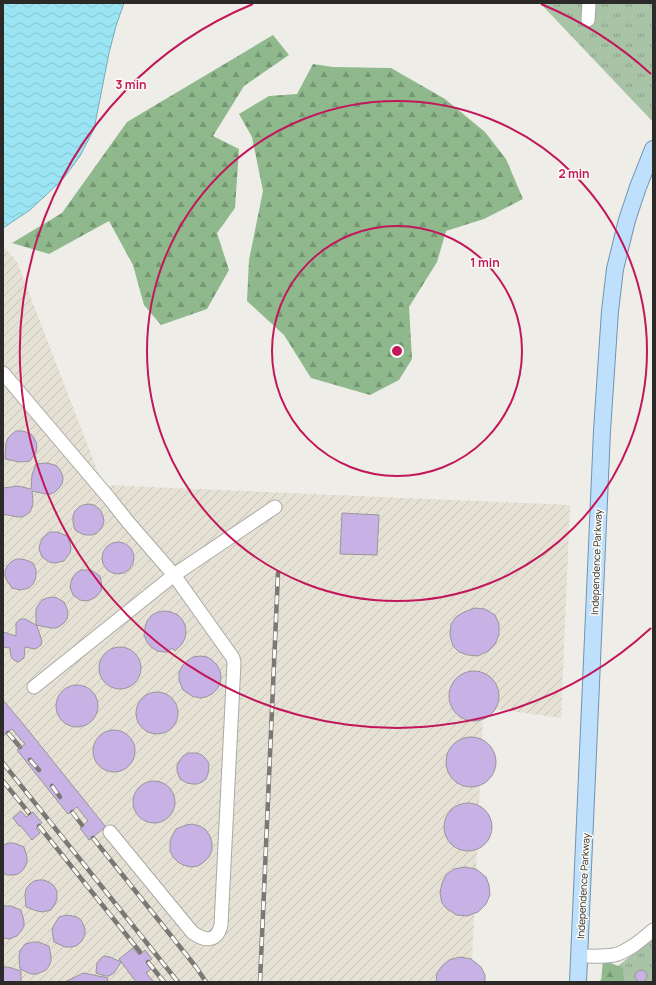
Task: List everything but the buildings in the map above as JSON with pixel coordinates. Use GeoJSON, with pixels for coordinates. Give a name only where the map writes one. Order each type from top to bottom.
{"type":"FeatureCollection","features":[{"type":"Feature","properties":{"kind":"main road","name":"Independence Parkway"},"geometry":{"type":"LineString","coordinates":[[578,982],[601,447],[610,311],[615,269],[627,220],[638,186],[653,149]]}},
{"type":"Feature","properties":{"kind":"street"},"geometry":{"type":"LineString","coordinates":[[588,20],[589,3]]}},
{"type":"Feature","properties":{"kind":"street"},"geometry":{"type":"LineString","coordinates":[[3,373],[174,576],[233,658],[234,663],[221,925],[216,936],[210,939],[204,939],[198,937],[192,932],[110,832]]}},
{"type":"Feature","properties":{"kind":"street"},"geometry":{"type":"LineString","coordinates":[[34,686],[174,576],[275,507]]}},
{"type":"Feature","properties":{"kind":"street"},"geometry":{"type":"LineString","coordinates":[[579,956],[609,956],[623,952],[632,947],[653,930]]}},
{"type":"Feature","properties":{"kind":"shaded area"},"geometry":{"type":"Polygon","coordinates":[[[3,246],[17,262],[103,485],[570,505],[561,718],[495,709],[486,717],[483,717],[471,982],[3,982],[3,246]]]}},
{"type":"Feature","properties":{"kind":"green space"},"geometry":{"type":"Polygon","coordinates":[[[540,3],[653,3],[653,122],[540,3]]]}},
{"type":"Feature","properties":{"kind":"green space"},"geometry":{"type":"Polygon","coordinates":[[[273,35],[289,55],[244,86],[213,136],[239,149],[235,208],[217,233],[229,270],[207,309],[161,325],[144,305],[133,265],[109,221],[49,254],[12,243],[62,213],[127,122],[273,35]]]}},
{"type":"Feature","properties":{"kind":"green space"},"geometry":{"type":"Polygon","coordinates":[[[313,64],[333,67],[391,68],[445,99],[485,132],[506,159],[523,199],[484,219],[446,231],[437,262],[409,307],[412,359],[399,380],[370,395],[311,378],[284,335],[247,301],[249,260],[263,191],[252,137],[239,114],[269,96],[297,94],[313,64]]]}},
{"type":"Feature","properties":{"kind":"green space"},"geometry":{"type":"Polygon","coordinates":[[[653,938],[653,982],[598,982],[653,938]]]}},
{"type":"Feature","properties":{"kind":"green space"},"geometry":{"type":"Polygon","coordinates":[[[603,960],[623,968],[624,982],[601,982],[603,960]]]}},
{"type":"Feature","properties":{"kind":"water"},"geometry":{"type":"Polygon","coordinates":[[[3,3],[124,3],[109,53],[94,129],[80,156],[63,179],[30,210],[3,228],[3,3]]]}},
{"type":"Feature","properties":{"kind":"railway"},"geometry":{"type":"LineString","coordinates":[[260,982],[278,573]]}},
{"type":"Feature","properties":{"kind":"railway"},"geometry":{"type":"LineString","coordinates":[[8,733],[20,747]]}},
{"type":"Feature","properties":{"kind":"railway"},"geometry":{"type":"LineString","coordinates":[[30,760],[39,770]]}},
{"type":"Feature","properties":{"kind":"railway"},"geometry":{"type":"LineString","coordinates":[[3,763],[178,982]]}},
{"type":"Feature","properties":{"kind":"railway"},"geometry":{"type":"LineString","coordinates":[[3,781],[29,813]]}},
{"type":"Feature","properties":{"kind":"railway"},"geometry":{"type":"LineString","coordinates":[[52,786],[60,797]]}},
{"type":"Feature","properties":{"kind":"railway"},"geometry":{"type":"LineString","coordinates":[[72,812],[82,825]]}},
{"type":"Feature","properties":{"kind":"railway"},"geometry":{"type":"LineString","coordinates":[[39,826],[140,952]]}},
{"type":"Feature","properties":{"kind":"railway"},"geometry":{"type":"LineString","coordinates":[[93,838],[196,967],[206,982]]}},
{"type":"Feature","properties":{"kind":"railway"},"geometry":{"type":"LineString","coordinates":[[148,962],[164,982]]}}]}
